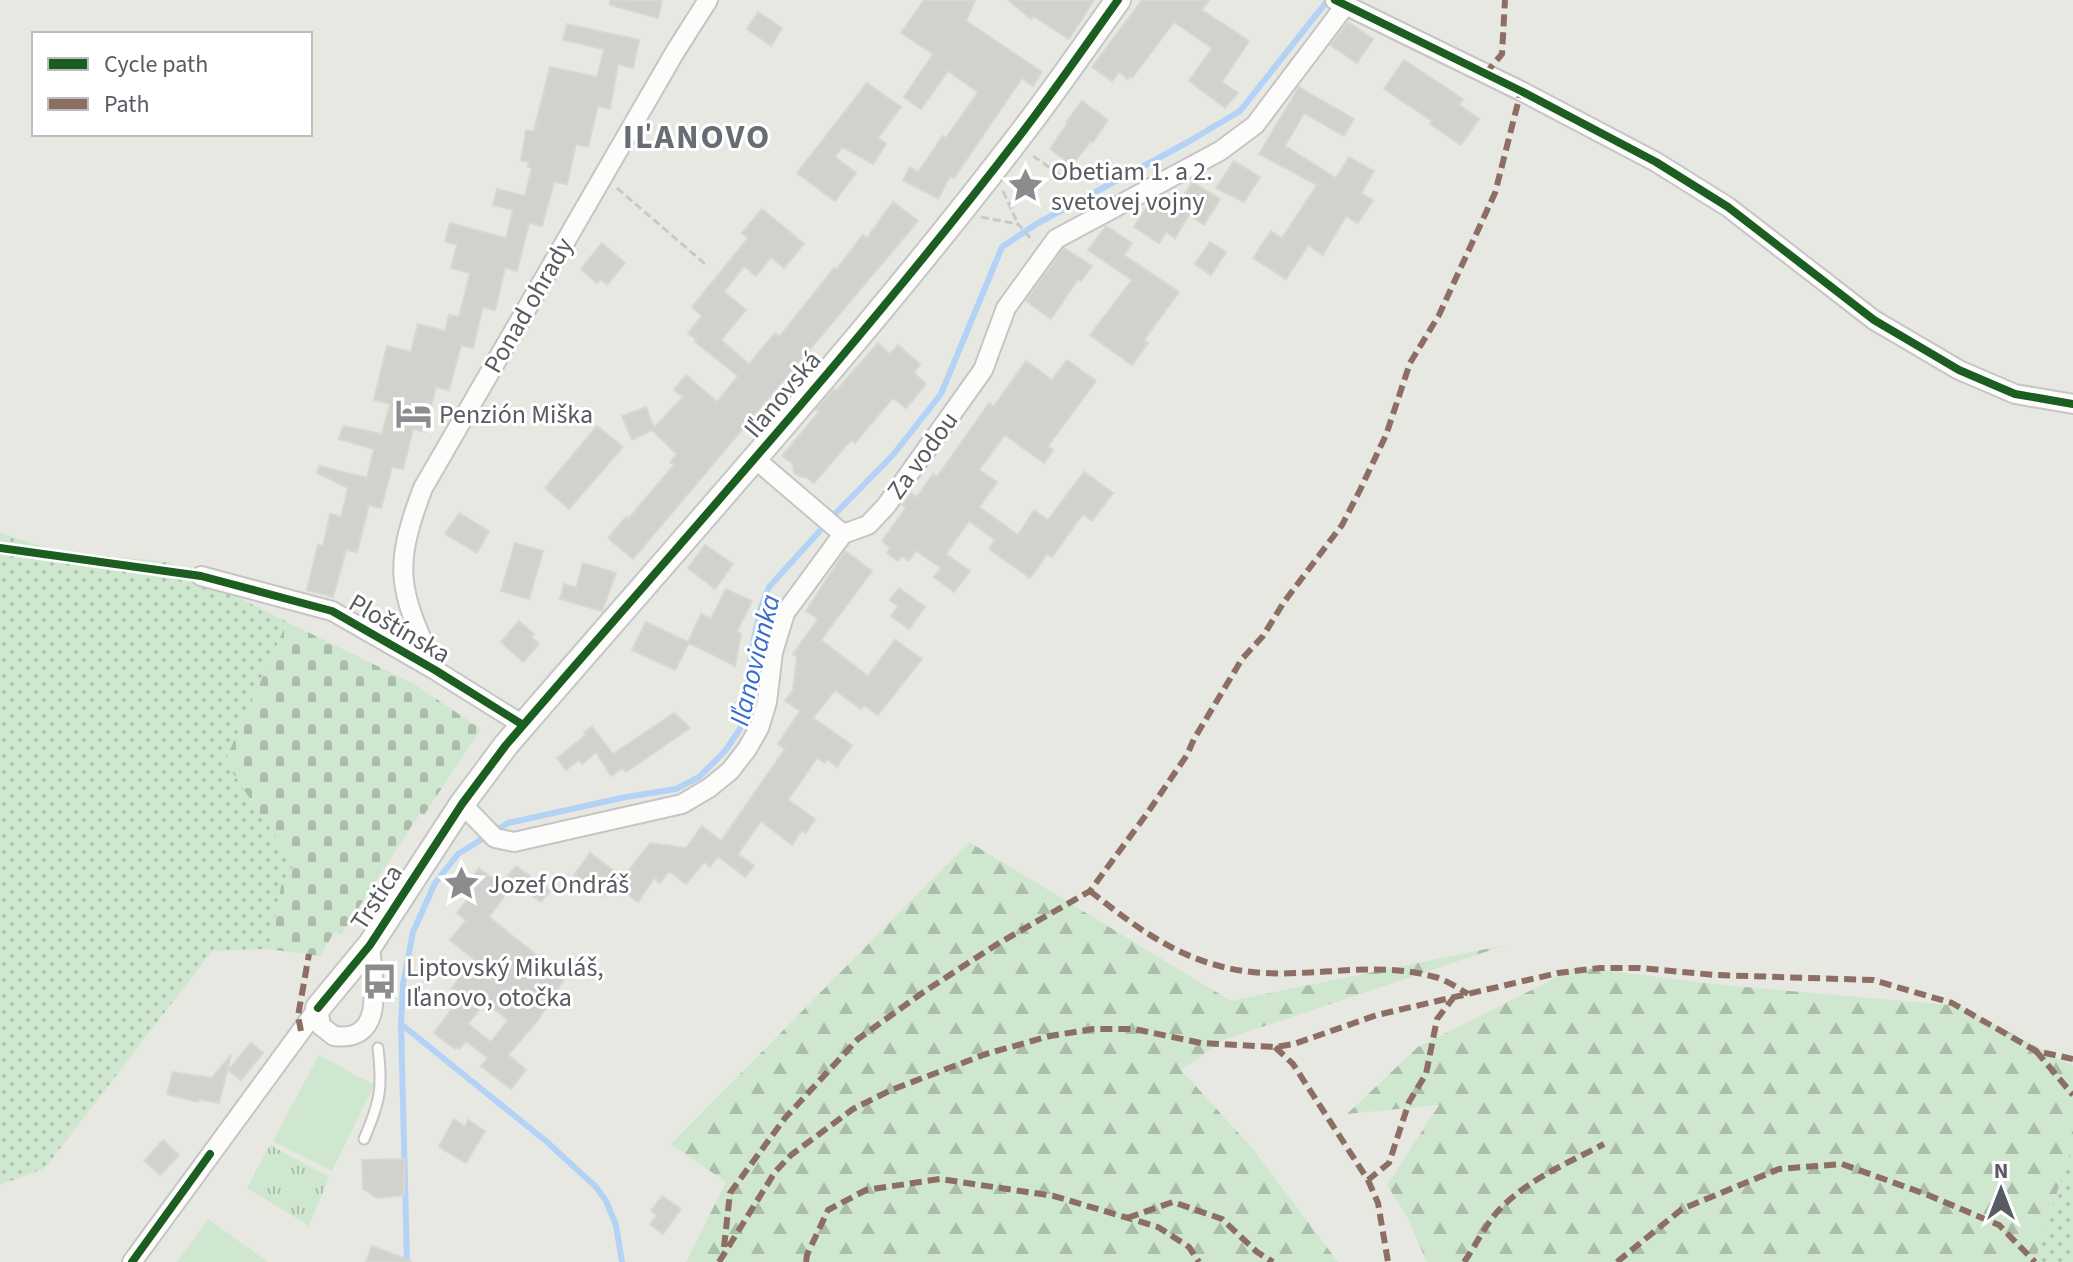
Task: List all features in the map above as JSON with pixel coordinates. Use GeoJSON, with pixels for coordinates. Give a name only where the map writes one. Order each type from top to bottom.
{"type":"FeatureCollection","features":[{"type":"Feature","properties":{"kind":"street","name":"Ponad ohrady"},"geometry":{"type":"LineString","coordinates":[[435,670],[408,607],[401,572],[408,528],[423,488],[708,0]]}},
{"type":"Feature","properties":{"kind":"street","name":"Iľanovská"},"geometry":{"type":"LineString","coordinates":[[462,804],[523,725],[754,458],[993,171],[1118,0]]}},
{"type":"Feature","properties":{"kind":"street"},"geometry":{"type":"LineString","coordinates":[[1339,3],[1632,149],[1708,193],[1874,320],[1947,363],[2015,394],[2073,404]]}},
{"type":"Feature","properties":{"kind":"street","name":"Za vodou"},"geometry":{"type":"LineString","coordinates":[[462,804],[489,832],[514,842],[668,808],[696,796],[730,771],[759,728],[767,702],[773,652],[785,613],[840,532],[868,525],[903,481],[983,370],[1006,308],[1056,239],[1220,151],[1255,125],[1339,3]]}},
{"type":"Feature","properties":{"kind":"street"},"geometry":{"type":"LineString","coordinates":[[754,458],[840,532]]}},
{"type":"Feature","properties":{"kind":"street","name":"Ploštínska"},"geometry":{"type":"LineString","coordinates":[[201,576],[332,611],[523,725]]}},
{"type":"Feature","properties":{"kind":"street","name":"Trstica"},"geometry":{"type":"LineString","coordinates":[[318,1008],[370,945],[462,804]]}},
{"type":"Feature","properties":{"kind":"street"},"geometry":{"type":"LineString","coordinates":[[318,1008],[321,1026],[334,1036],[354,1035],[365,1028],[372,1013],[370,945]]}},
{"type":"Feature","properties":{"kind":"street"},"geometry":{"type":"LineString","coordinates":[[132,1262],[318,1008]]}},
{"type":"Feature","properties":{"kind":"lane"},"geometry":{"type":"LineString","coordinates":[[364,1139],[379,1105],[381,1076],[378,1048]]}},
{"type":"Feature","properties":{"kind":"path"},"geometry":{"type":"LineString","coordinates":[[1027,151],[1059,174],[1067,164],[1085,178],[1094,164]]}},
{"type":"Feature","properties":{"kind":"path"},"geometry":{"type":"LineString","coordinates":[[993,197],[1001,187],[1019,225],[1032,240]]}},
{"type":"Feature","properties":{"kind":"path"},"geometry":{"type":"LineString","coordinates":[[1010,206],[1023,190]]}},
{"type":"Feature","properties":{"kind":"path"},"geometry":{"type":"LineString","coordinates":[[622,191],[705,264]]}},
{"type":"Feature","properties":{"kind":"path"},"geometry":{"type":"LineString","coordinates":[[985,206],[977,216],[1019,225]]}},
{"type":"Feature","properties":{"kind":"green space"},"geometry":{"type":"Polygon","coordinates":[[[0,533],[57,551],[168,562],[287,622],[226,760],[294,865],[282,882],[268,949],[212,951],[45,1168],[0,1185],[0,533]]]}},
{"type":"Feature","properties":{"kind":"green space"},"geometry":{"type":"Polygon","coordinates":[[[287,622],[414,684],[481,729],[424,815],[420,813],[341,935],[335,931],[320,956],[268,949],[282,882],[294,865],[225,761],[287,622]]]}},
{"type":"Feature","properties":{"kind":"green space"},"geometry":{"type":"Polygon","coordinates":[[[969,842],[1231,1001],[1506,945],[1223,1040],[1181,1070],[1254,1150],[1338,1262],[686,1262],[726,1182],[671,1144],[969,842]]]}},
{"type":"Feature","properties":{"kind":"green space"},"geometry":{"type":"Polygon","coordinates":[[[1577,967],[1722,985],[1960,1006],[2073,1066],[2073,1144],[2034,1262],[1427,1262],[1407,1217],[1387,1185],[1439,1105],[1347,1114],[1418,1047],[1577,967]]]}},
{"type":"Feature","properties":{"kind":"green space"},"geometry":{"type":"Polygon","coordinates":[[[319,1055],[374,1085],[332,1171],[273,1141],[319,1055]]]}},
{"type":"Feature","properties":{"kind":"green space"},"geometry":{"type":"Polygon","coordinates":[[[2073,1144],[2073,1262],[2034,1262],[2073,1144]]]}},
{"type":"Feature","properties":{"kind":"green space"},"geometry":{"type":"Polygon","coordinates":[[[270,1145],[329,1177],[309,1226],[247,1188],[270,1145]]]}},
{"type":"Feature","properties":{"kind":"green space"},"geometry":{"type":"Polygon","coordinates":[[[208,1219],[268,1262],[177,1262],[208,1219]]]}},
{"type":"Feature","properties":{"kind":"building"},"geometry":{"type":"Polygon","coordinates":[[[610,0],[662,0],[658,18],[610,5],[610,0]]]}},
{"type":"Feature","properties":{"kind":"building"},"geometry":{"type":"Polygon","coordinates":[[[924,0],[975,0],[966,21],[1042,72],[1033,86],[1022,78],[954,178],[950,176],[938,199],[903,180],[910,167],[918,172],[978,92],[948,71],[921,109],[904,97],[933,54],[901,33],[924,0]]]}},
{"type":"Feature","properties":{"kind":"building"},"geometry":{"type":"Polygon","coordinates":[[[1008,0],[1094,0],[1069,39],[1033,16],[1031,19],[1008,0]]]}},
{"type":"Feature","properties":{"kind":"building"},"geometry":{"type":"Polygon","coordinates":[[[1142,0],[1209,0],[1202,10],[1249,41],[1222,82],[1238,93],[1225,108],[1189,81],[1212,48],[1174,22],[1132,78],[1130,76],[1128,79],[1119,72],[1112,81],[1092,67],[1142,0]]]}},
{"type":"Feature","properties":{"kind":"building"},"geometry":{"type":"Polygon","coordinates":[[[758,12],[782,28],[771,46],[747,29],[758,12]]]}},
{"type":"Feature","properties":{"kind":"building"},"geometry":{"type":"Polygon","coordinates":[[[1348,22],[1373,39],[1357,63],[1330,45],[1348,22]]]}},
{"type":"Feature","properties":{"kind":"building"},"geometry":{"type":"Polygon","coordinates":[[[567,24],[639,40],[633,68],[618,64],[610,109],[598,106],[588,147],[576,144],[567,184],[554,182],[542,226],[529,223],[517,271],[505,268],[495,310],[483,307],[473,348],[461,345],[449,390],[436,387],[425,432],[413,429],[403,469],[392,467],[381,508],[369,505],[357,552],[346,550],[333,597],[307,590],[318,545],[323,546],[330,514],[341,517],[348,488],[317,473],[319,466],[367,478],[374,449],[339,439],[343,426],[382,434],[390,404],[374,400],[387,346],[411,352],[418,324],[445,331],[449,315],[459,317],[470,273],[451,268],[457,245],[445,242],[450,223],[506,238],[513,210],[493,205],[497,189],[525,196],[532,168],[528,167],[529,162],[521,160],[526,130],[534,131],[550,67],[597,77],[604,49],[563,40],[567,24]]]}},
{"type":"Feature","properties":{"kind":"building"},"geometry":{"type":"Polygon","coordinates":[[[1404,60],[1463,99],[1459,105],[1479,119],[1461,145],[1384,89],[1404,60]]]}},
{"type":"Feature","properties":{"kind":"building"},"geometry":{"type":"Polygon","coordinates":[[[867,83],[901,107],[878,138],[886,144],[873,164],[842,147],[835,157],[856,173],[835,201],[797,173],[867,83]]]}},
{"type":"Feature","properties":{"kind":"building"},"geometry":{"type":"Polygon","coordinates":[[[1299,87],[1354,119],[1344,136],[1304,113],[1285,146],[1336,178],[1349,157],[1374,171],[1361,193],[1373,200],[1358,223],[1346,216],[1323,255],[1308,245],[1286,279],[1253,258],[1271,231],[1282,238],[1317,185],[1259,154],[1299,87]]]}},
{"type":"Feature","properties":{"kind":"building"},"geometry":{"type":"Polygon","coordinates":[[[1082,101],[1108,120],[1072,165],[1050,149],[1082,101]]]}},
{"type":"Feature","properties":{"kind":"building"},"geometry":{"type":"Polygon","coordinates":[[[1234,161],[1260,177],[1244,202],[1216,188],[1234,161]]]}},
{"type":"Feature","properties":{"kind":"building"},"geometry":{"type":"Polygon","coordinates":[[[1192,182],[1220,199],[1204,225],[1189,215],[1175,238],[1166,232],[1159,243],[1134,227],[1150,202],[1171,215],[1192,182]]]}},
{"type":"Feature","properties":{"kind":"building"},"geometry":{"type":"Polygon","coordinates":[[[893,202],[918,221],[633,559],[608,538],[674,465],[670,462],[677,454],[652,430],[632,440],[622,416],[646,407],[654,428],[683,397],[674,390],[686,375],[717,402],[738,376],[688,333],[702,316],[692,307],[748,238],[742,233],[762,209],[804,244],[784,268],[771,257],[756,276],[744,266],[724,292],[746,310],[721,340],[749,364],[775,333],[779,337],[863,235],[867,238],[893,202]]]}},
{"type":"Feature","properties":{"kind":"building"},"geometry":{"type":"Polygon","coordinates":[[[1106,226],[1132,243],[1124,255],[1179,292],[1144,340],[1148,343],[1132,365],[1090,335],[1132,280],[1088,250],[1106,226]]]}},
{"type":"Feature","properties":{"kind":"building"},"geometry":{"type":"Polygon","coordinates":[[[1210,242],[1226,252],[1211,275],[1195,264],[1210,242]]]}},
{"type":"Feature","properties":{"kind":"building"},"geometry":{"type":"Polygon","coordinates":[[[602,243],[625,263],[607,285],[601,279],[597,283],[581,269],[602,243]]]}},
{"type":"Feature","properties":{"kind":"building"},"geometry":{"type":"Polygon","coordinates":[[[1064,248],[1092,266],[1081,281],[1078,279],[1051,319],[1026,301],[1064,248]]]}},
{"type":"Feature","properties":{"kind":"building"},"geometry":{"type":"Polygon","coordinates":[[[878,343],[890,354],[898,345],[920,364],[914,373],[926,384],[906,408],[893,398],[855,443],[851,440],[814,483],[794,473],[793,464],[782,456],[819,412],[816,410],[878,343]]]}},
{"type":"Feature","properties":{"kind":"building"},"geometry":{"type":"Polygon","coordinates":[[[1067,360],[1096,381],[1048,446],[1053,450],[1044,463],[1005,435],[979,470],[997,482],[979,507],[1018,535],[1034,510],[1048,520],[1084,472],[1113,493],[1092,521],[1083,514],[1052,557],[1047,554],[1030,578],[989,549],[995,540],[969,521],[946,554],[970,571],[954,592],[934,577],[941,568],[916,551],[909,561],[902,556],[898,561],[887,553],[890,548],[882,541],[906,508],[902,505],[911,493],[917,497],[933,474],[937,477],[989,403],[994,406],[1026,361],[1052,380],[1067,360]]]}},
{"type":"Feature","properties":{"kind":"building"},"geometry":{"type":"Polygon","coordinates":[[[597,426],[623,447],[569,509],[545,488],[597,426]]]}},
{"type":"Feature","properties":{"kind":"building"},"geometry":{"type":"Polygon","coordinates":[[[459,513],[489,531],[477,553],[445,534],[459,513]]]}},
{"type":"Feature","properties":{"kind":"building"},"geometry":{"type":"Polygon","coordinates":[[[515,543],[543,551],[529,599],[501,591],[515,543]]]}},
{"type":"Feature","properties":{"kind":"building"},"geometry":{"type":"Polygon","coordinates":[[[705,545],[733,564],[715,589],[688,568],[705,545]]]}},
{"type":"Feature","properties":{"kind":"building"},"geometry":{"type":"Polygon","coordinates":[[[845,551],[872,571],[821,640],[868,676],[895,640],[922,659],[878,715],[864,705],[861,709],[835,690],[813,718],[852,745],[837,767],[827,759],[825,763],[817,758],[788,800],[815,819],[806,833],[802,830],[792,845],[761,821],[738,854],[754,866],[745,877],[718,856],[710,867],[704,862],[686,884],[669,871],[660,883],[654,878],[638,902],[624,892],[622,895],[609,888],[603,896],[574,875],[590,853],[623,878],[650,843],[686,848],[702,826],[721,841],[785,749],[778,744],[800,711],[785,701],[793,690],[797,657],[793,654],[818,619],[806,611],[845,551]]]}},
{"type":"Feature","properties":{"kind":"building"},"geometry":{"type":"Polygon","coordinates":[[[583,563],[616,573],[602,611],[560,599],[564,584],[576,588],[583,563]]]}},
{"type":"Feature","properties":{"kind":"building"},"geometry":{"type":"Polygon","coordinates":[[[899,588],[925,607],[909,629],[891,616],[898,606],[890,600],[899,588]]]}},
{"type":"Feature","properties":{"kind":"building"},"geometry":{"type":"Polygon","coordinates":[[[726,589],[752,601],[737,631],[741,634],[735,666],[689,643],[675,670],[632,650],[646,622],[688,642],[701,614],[711,619],[726,589]]]}},
{"type":"Feature","properties":{"kind":"building"},"geometry":{"type":"Polygon","coordinates":[[[519,621],[534,634],[531,637],[539,644],[523,662],[501,642],[519,621]]]}},
{"type":"Feature","properties":{"kind":"building"},"geometry":{"type":"Polygon","coordinates":[[[674,713],[690,728],[626,772],[623,768],[611,776],[596,752],[582,764],[579,760],[566,770],[557,758],[592,727],[613,754],[674,713]]]}},
{"type":"Feature","properties":{"kind":"building"},"geometry":{"type":"Polygon","coordinates":[[[516,866],[550,891],[541,902],[507,877],[516,866]]]}},
{"type":"Feature","properties":{"kind":"building"},"geometry":{"type":"Polygon","coordinates":[[[479,868],[508,891],[489,917],[565,978],[538,1020],[508,1055],[526,1070],[511,1089],[481,1066],[488,1058],[466,1041],[455,1049],[434,1033],[462,995],[452,988],[474,959],[450,940],[466,920],[457,913],[471,895],[463,889],[479,868]],[[485,1002],[468,1024],[491,1042],[508,1020],[485,1002]]]}},
{"type":"Feature","properties":{"kind":"building"},"geometry":{"type":"Polygon","coordinates":[[[251,1043],[263,1053],[241,1080],[228,1070],[251,1043]]]}},
{"type":"Feature","properties":{"kind":"building"},"geometry":{"type":"Polygon","coordinates":[[[231,1055],[219,1103],[199,1099],[198,1102],[167,1094],[173,1072],[212,1078],[231,1055]]]}},
{"type":"Feature","properties":{"kind":"building"},"geometry":{"type":"Polygon","coordinates":[[[454,1119],[465,1127],[468,1120],[485,1131],[466,1163],[439,1147],[454,1119]]]}},
{"type":"Feature","properties":{"kind":"building"},"geometry":{"type":"Polygon","coordinates":[[[163,1140],[179,1155],[160,1175],[144,1161],[163,1140]]]}},
{"type":"Feature","properties":{"kind":"building"},"geometry":{"type":"Polygon","coordinates":[[[405,1159],[404,1195],[377,1198],[363,1189],[362,1160],[405,1159]]]}},
{"type":"Feature","properties":{"kind":"building"},"geometry":{"type":"Polygon","coordinates":[[[662,1196],[681,1209],[663,1234],[650,1224],[657,1215],[651,1211],[662,1196]]]}},
{"type":"Feature","properties":{"kind":"building"},"geometry":{"type":"Polygon","coordinates":[[[372,1246],[411,1261],[366,1262],[372,1246]]]}},
{"type":"Feature","properties":{"kind":"waterway","name":"Iľanovianka"},"geometry":{"type":"LineString","coordinates":[[407,1262],[401,1024],[403,984],[413,932],[435,883],[458,854],[508,823],[676,789],[699,777],[725,751],[740,729],[751,653],[761,607],[769,587],[893,455],[941,394],[1002,247],[1038,223],[1240,111],[1328,0]]}},
{"type":"Feature","properties":{"kind":"waterway"},"geometry":{"type":"LineString","coordinates":[[401,1024],[547,1142],[596,1187],[616,1225],[622,1262]]}},
{"type":"Feature","properties":{"kind":"marked path"},"geometry":{"type":"LineString","coordinates":[[1485,74],[1502,54],[1505,0]]}},
{"type":"Feature","properties":{"kind":"marked path"},"geometry":{"type":"LineString","coordinates":[[724,1247],[730,1193],[785,1118],[858,1039],[999,943],[1090,891],[1146,815],[1187,755],[1242,659],[1263,636],[1284,602],[1342,525],[1386,435],[1410,363],[1439,315],[1495,193],[1521,91]]}},
{"type":"Feature","properties":{"kind":"marked path"},"geometry":{"type":"LineString","coordinates":[[1090,891],[1170,947],[1214,965],[1264,973],[1371,969],[1414,972],[1439,978],[1468,994]]}},
{"type":"Feature","properties":{"kind":"marked path"},"geometry":{"type":"LineString","coordinates":[[301,1031],[298,1016],[309,954]]}},
{"type":"Feature","properties":{"kind":"marked path"},"geometry":{"type":"LineString","coordinates":[[719,1262],[775,1172],[791,1155],[853,1109],[891,1090],[986,1054],[1050,1036],[1093,1029],[1134,1029],[1201,1043],[1275,1047],[1294,1044],[1377,1015],[1558,973],[1600,968],[1640,968],[1715,975],[1873,980],[1952,1003],[2036,1051],[2073,1059]]}},
{"type":"Feature","properties":{"kind":"marked path"},"geometry":{"type":"LineString","coordinates":[[1275,1047],[1293,1064],[1368,1180],[1389,1163],[1409,1102],[1426,1074],[1437,1019],[1454,997]]}},
{"type":"Feature","properties":{"kind":"marked path"},"geometry":{"type":"LineString","coordinates":[[2036,1051],[2073,1095]]}},
{"type":"Feature","properties":{"kind":"marked path"},"geometry":{"type":"LineString","coordinates":[[1464,1262],[1492,1219],[1514,1196],[1551,1171],[1604,1144]]}},
{"type":"Feature","properties":{"kind":"marked path"},"geometry":{"type":"LineString","coordinates":[[1617,1262],[1682,1209],[1779,1169],[1842,1164],[1999,1225],[2035,1262]]}},
{"type":"Feature","properties":{"kind":"marked path"},"geometry":{"type":"LineString","coordinates":[[806,1262],[828,1210],[866,1190],[940,1179],[1054,1196],[1158,1227],[1189,1247],[1199,1262]]}},
{"type":"Feature","properties":{"kind":"marked path"},"geometry":{"type":"LineString","coordinates":[[1368,1180],[1378,1203],[1388,1262]]}},
{"type":"Feature","properties":{"kind":"marked path"},"geometry":{"type":"LineString","coordinates":[[1127,1218],[1173,1202],[1222,1219],[1257,1252],[1273,1262]]}},
{"type":"Feature","properties":{"kind":"cycle path"},"geometry":{"type":"LineString","coordinates":[[318,1008],[370,945],[462,804],[506,745],[894,293],[1031,121],[1118,0]]}},
{"type":"Feature","properties":{"kind":"cycle path"},"geometry":{"type":"LineString","coordinates":[[1335,0],[1521,91],[1656,162],[1728,207],[1874,320],[1959,370],[2015,394],[2073,404]]}},
{"type":"Feature","properties":{"kind":"cycle path"},"geometry":{"type":"LineString","coordinates":[[0,548],[201,576],[332,611],[523,725]]}},
{"type":"Feature","properties":{"kind":"cycle path"},"geometry":{"type":"LineString","coordinates":[[132,1262],[210,1154]]}},
{"type":"Feature","properties":{"kind":"place","name":"Obetiam 1. a 2. svetovej vojny"},"geometry":{"type":"Point","coordinates":[1025,186]}},
{"type":"Feature","properties":{"kind":"place","name":"Penzión Miška"},"geometry":{"type":"Point","coordinates":[413,414]}},
{"type":"Feature","properties":{"kind":"place","name":"Jozef Ondráš"},"geometry":{"type":"Point","coordinates":[462,884]}},
{"type":"Feature","properties":{"kind":"place","name":"Liptovský Mikuláš, Iľanovo, otočka"},"geometry":{"type":"Point","coordinates":[380,982]}},
{"type":"Feature","properties":{"kind":"district","name":"IĽANOVO"},"geometry":{"type":"Point","coordinates":[697,136]}}]}
